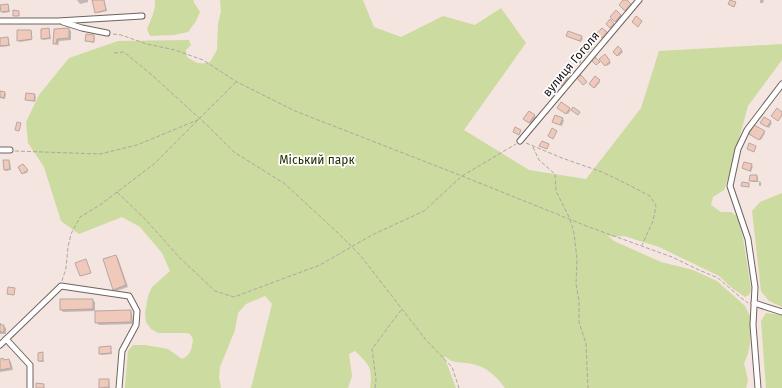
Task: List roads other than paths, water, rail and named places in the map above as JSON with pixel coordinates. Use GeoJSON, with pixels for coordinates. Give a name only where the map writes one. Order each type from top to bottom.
{"type":"FeatureCollection","features":[{"type":"Feature","properties":{"kind":"street","name":"вулиця Гоголя"},"geometry":{"type":"LineString","coordinates":[[520,141],[639,0]]}},
{"type":"Feature","properties":{"kind":"street"},"geometry":{"type":"LineString","coordinates":[[0,21],[58,21],[142,16]]}},
{"type":"Feature","properties":{"kind":"street"},"geometry":{"type":"LineString","coordinates":[[58,21],[107,33]]}},
{"type":"Feature","properties":{"kind":"street"},"geometry":{"type":"LineString","coordinates":[[758,388],[754,325],[754,287],[748,239],[730,186],[738,149],[747,130],[782,84]]}},
{"type":"Feature","properties":{"kind":"street"},"geometry":{"type":"LineString","coordinates":[[0,150],[10,150]]}},
{"type":"Feature","properties":{"kind":"street"},"geometry":{"type":"LineString","coordinates":[[0,345],[61,286],[129,296],[138,311],[136,325],[122,351],[119,388]]}},
{"type":"Feature","properties":{"kind":"street"},"geometry":{"type":"LineString","coordinates":[[754,303],[782,312]]}},
{"type":"Feature","properties":{"kind":"street"},"geometry":{"type":"LineString","coordinates":[[6,339],[30,366],[30,388]]}},
{"type":"Feature","properties":{"kind":"park label","name":"Міський парк"},"geometry":{"type":"Point","coordinates":[317,160]}}]}
